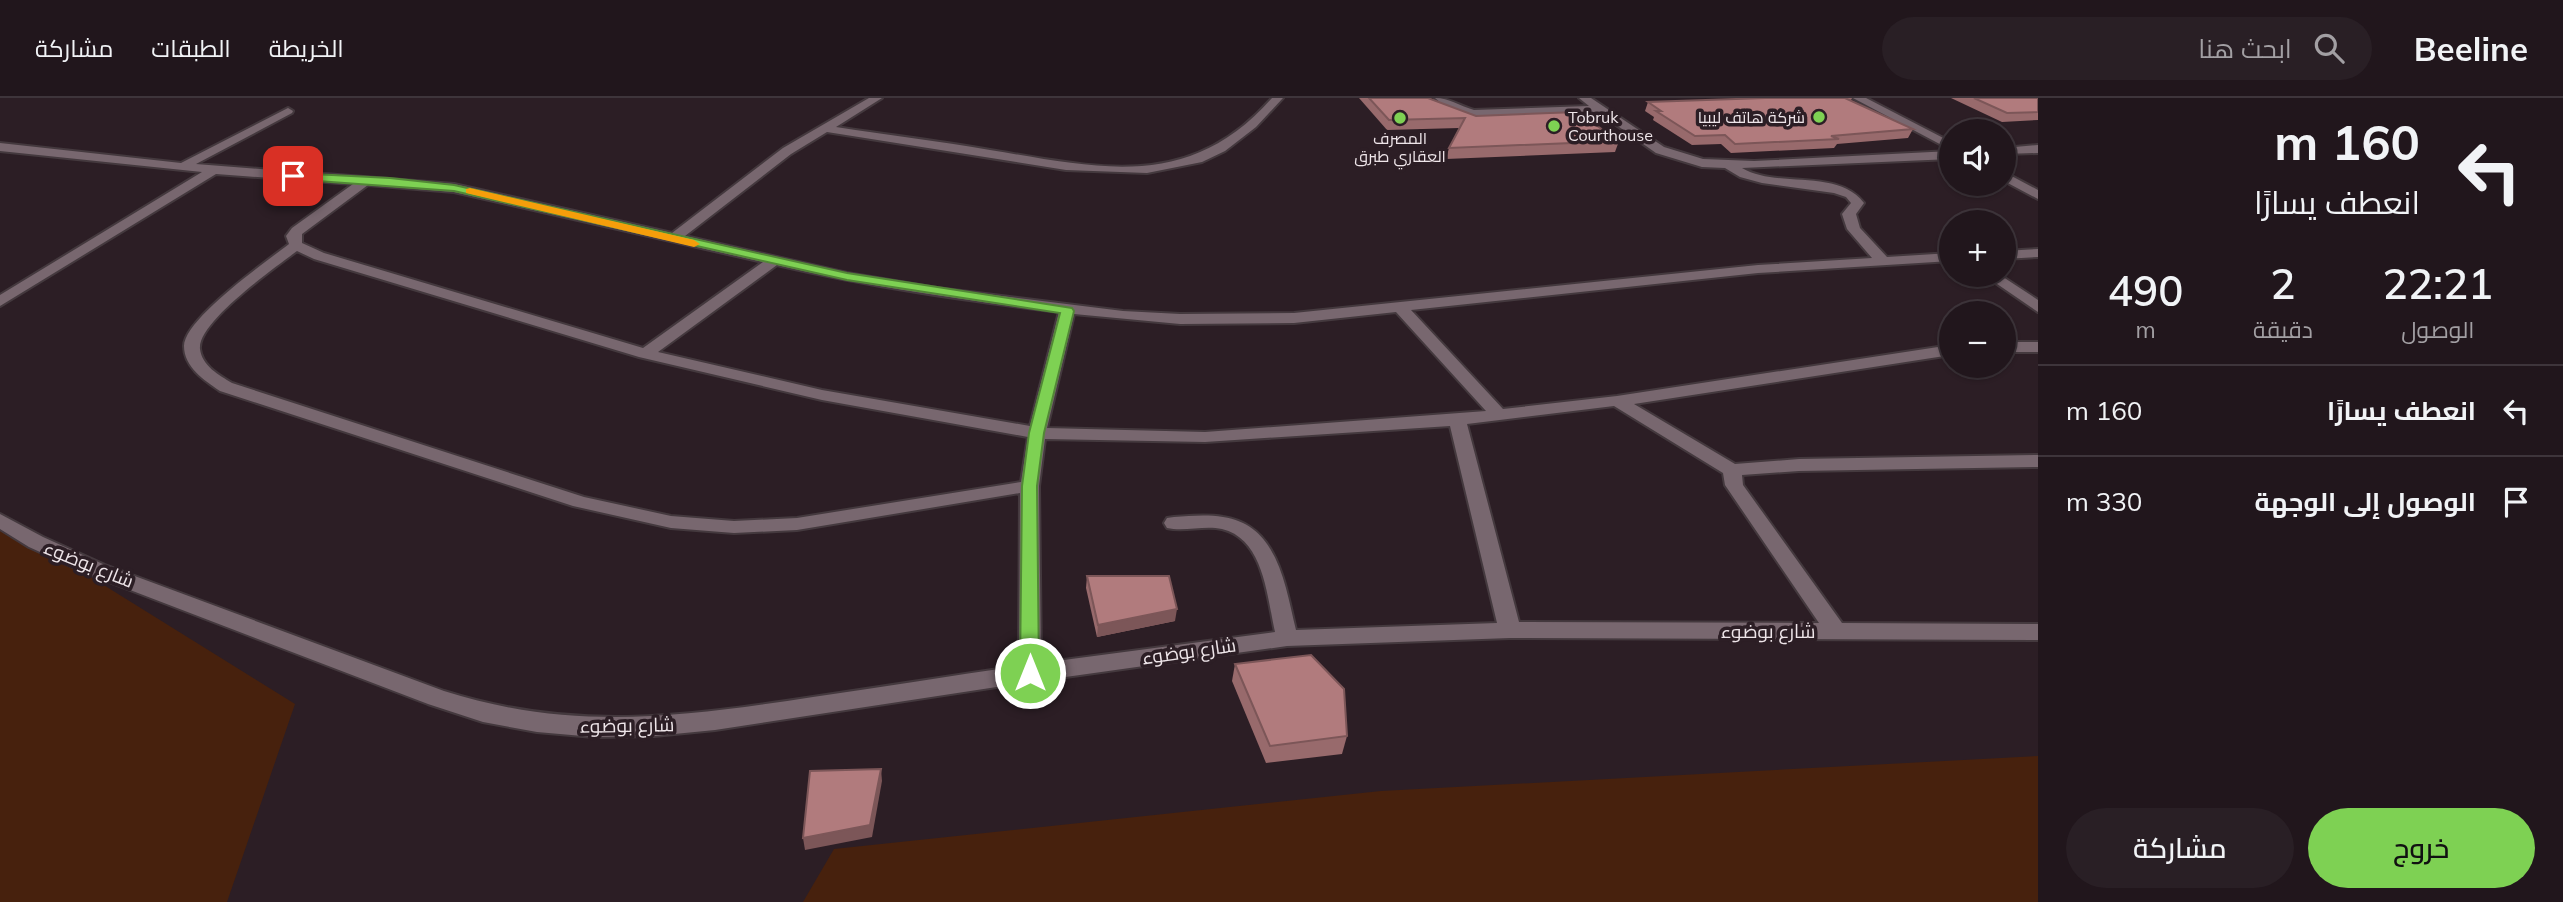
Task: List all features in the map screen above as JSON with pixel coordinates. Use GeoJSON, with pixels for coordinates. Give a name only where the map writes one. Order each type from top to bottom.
{"type":"FeatureCollection","features":[{"type":"Feature","properties":{"kind":"street"},"geometry":{"type":"LineString","coordinates":[[673,239],[774,160],[877,98]]}},
{"type":"Feature","properties":{"kind":"street"},"geometry":{"type":"LineString","coordinates":[[824,128],[1075,166],[1157,169],[1186,163],[1217,150],[1256,120],[1278,98]]}},
{"type":"Feature","properties":{"kind":"street"},"geometry":{"type":"LineString","coordinates":[[1440,98],[1453,108],[1480,114],[1601,109]]}},
{"type":"Feature","properties":{"kind":"street"},"geometry":{"type":"LineString","coordinates":[[1584,98],[1668,154],[1703,163],[1730,166],[1939,156]]}},
{"type":"Feature","properties":{"kind":"street"},"geometry":{"type":"LineString","coordinates":[[1858,98],[1939,141]]}},
{"type":"Feature","properties":{"kind":"street"},"geometry":{"type":"LineString","coordinates":[[186,165],[288,111]]}},
{"type":"Feature","properties":{"kind":"street"},"geometry":{"type":"LineString","coordinates":[[0,147],[214,170],[454,188],[773,261],[937,292],[1067,311],[1180,320],[1294,318],[1626,281],[1939,258]]}},
{"type":"Feature","properties":{"kind":"street"},"geometry":{"type":"LineString","coordinates":[[2016,150],[2038,149]]}},
{"type":"Feature","properties":{"kind":"street"},"geometry":{"type":"LineString","coordinates":[[1730,166],[1744,175],[1769,183],[1828,186],[1850,193],[1858,202],[1849,214],[1854,229],[1882,260]]}},
{"type":"Feature","properties":{"kind":"street"},"geometry":{"type":"LineString","coordinates":[[0,301],[214,170]]}},
{"type":"Feature","properties":{"kind":"street"},"geometry":{"type":"LineString","coordinates":[[366,181],[297,231],[293,236],[296,245],[318,256],[645,354],[822,395],[1037,433],[1205,437],[1457,420],[1617,401],[1939,352]]}},
{"type":"Feature","properties":{"kind":"street"},"geometry":{"type":"LineString","coordinates":[[2016,183],[2038,195]]}},
{"type":"Feature","properties":{"kind":"street"},"geometry":{"type":"LineString","coordinates":[[296,245],[211,315],[195,332],[192,351],[195,361],[226,387],[580,502],[618,513],[682,523],[734,527],[797,523],[1030,486]]}},
{"type":"Feature","properties":{"kind":"street"},"geometry":{"type":"LineString","coordinates":[[2016,254],[2038,253]]}},
{"type":"Feature","properties":{"kind":"street"},"geometry":{"type":"LineString","coordinates":[[645,354],[773,261]]}},
{"type":"Feature","properties":{"kind":"street"},"geometry":{"type":"LineString","coordinates":[[2009,287],[2038,307]]}},
{"type":"Feature","properties":{"kind":"street"},"geometry":{"type":"LineString","coordinates":[[1400,307],[1499,415]]}},
{"type":"Feature","properties":{"kind":"street"},"geometry":{"type":"LineString","coordinates":[[1030,673],[1030,486],[1037,433],[1067,311]]}},
{"type":"Feature","properties":{"kind":"street"},"geometry":{"type":"LineString","coordinates":[[2016,347],[2038,347]]}},
{"type":"Feature","properties":{"kind":"street"},"geometry":{"type":"LineString","coordinates":[[1617,401],[1732,470],[1799,465],[2038,461]]}},
{"type":"Feature","properties":{"kind":"street"},"geometry":{"type":"LineString","coordinates":[[1457,420],[1510,630]]}},
{"type":"Feature","properties":{"kind":"street"},"geometry":{"type":"LineString","coordinates":[[1732,470],[1734,485],[1836,631]]}},
{"type":"Feature","properties":{"kind":"street","name":"شارع بوضوء"},"geometry":{"type":"LineString","coordinates":[[0,520],[36,542],[98,570],[236,620],[436,698],[483,713],[537,723],[594,728],[654,727],[715,721],[1030,673],[1287,638],[1510,630],[2038,632]]}},
{"type":"Feature","properties":{"kind":"street"},"geometry":{"type":"LineString","coordinates":[[1174,523],[1227,524],[1256,538],[1266,556],[1287,638]]}},
{"type":"Feature","properties":{"kind":"shaded area"},"geometry":{"type":"Polygon","coordinates":[[[0,516],[57,556],[295,704],[227,902],[0,902],[0,516]]]}},
{"type":"Feature","properties":{"kind":"shaded area"},"geometry":{"type":"Polygon","coordinates":[[[2038,756],[2038,902],[803,902],[834,849],[1381,791],[2038,756]]]}},
{"type":"Feature","properties":{"kind":"building"},"geometry":{"type":"Polygon","coordinates":[[[1369,98],[1428,98],[1476,116],[1577,112],[1619,141],[1449,148],[1465,118],[1389,120],[1369,98]]]}},
{"type":"Feature","properties":{"kind":"building"},"geometry":{"type":"Polygon","coordinates":[[[1845,98],[1913,129],[1831,136],[1839,139],[1735,144],[1725,135],[1695,136],[1656,111],[1661,111],[1648,102],[1845,98]]]}},
{"type":"Feature","properties":{"kind":"building"},"geometry":{"type":"Polygon","coordinates":[[[1974,98],[2038,98],[2038,112],[2007,113],[1974,98]]]}},
{"type":"Feature","properties":{"kind":"building"},"geometry":{"type":"Polygon","coordinates":[[[1087,576],[1169,576],[1177,609],[1098,625],[1087,576]]]}},
{"type":"Feature","properties":{"kind":"building"},"geometry":{"type":"Polygon","coordinates":[[[1311,655],[1344,689],[1347,736],[1270,746],[1235,664],[1311,655]]]}},
{"type":"Feature","properties":{"kind":"building"},"geometry":{"type":"Polygon","coordinates":[[[881,769],[870,825],[803,838],[810,771],[881,769]]]}},
{"type":"Feature","properties":{"kind":"slow traffic"},"geometry":{"type":"LineString","coordinates":[[470,191],[694,244]]}},
{"type":"Feature","properties":{"kind":"place","name":"شركة هاتف ليبيا"},"geometry":{"type":"Point","coordinates":[1819,117]}},
{"type":"Feature","properties":{"kind":"place","name":"المصرف العقاري طبرق"},"geometry":{"type":"Point","coordinates":[1400,118]}},
{"type":"Feature","properties":{"kind":"place","name":"Tobruk Courthouse"},"geometry":{"type":"Point","coordinates":[1554,126]}},
{"type":"Feature","properties":{"kind":"route"},"geometry":{"type":"LineString","coordinates":[[293,176],[390,181],[454,188],[847,277],[1067,311],[1037,433],[1030,486],[1030,673]]}}]}
